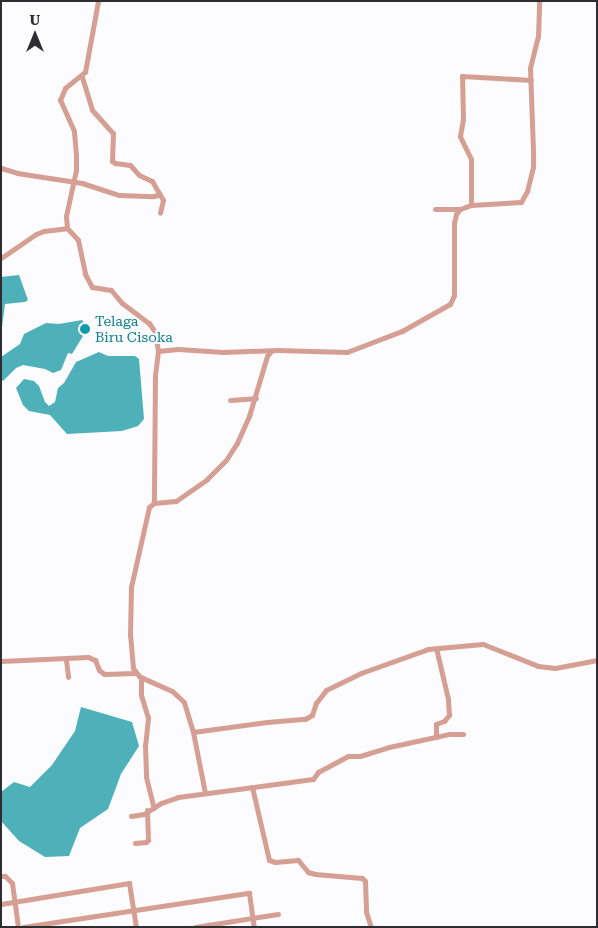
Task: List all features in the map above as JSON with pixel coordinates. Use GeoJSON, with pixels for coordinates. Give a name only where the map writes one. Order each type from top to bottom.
{"type":"FeatureCollection","features":[{"type":"Feature","properties":{"kind":"street"},"geometry":{"type":"LineString","coordinates":[[98,1],[88,63],[82,77],[65,88],[60,100],[74,131],[76,170],[72,181],[66,216],[67,228],[78,240],[85,274],[92,287],[111,290],[122,302],[149,323],[155,332],[158,351],[154,385],[154,503]]}},
{"type":"Feature","properties":{"kind":"street"},"geometry":{"type":"LineString","coordinates":[[435,209],[460,209],[471,205],[516,203],[521,202],[525,197],[532,167],[531,58],[539,25],[539,1]]}},
{"type":"Feature","properties":{"kind":"street"},"geometry":{"type":"LineString","coordinates":[[471,205],[471,159],[460,136],[463,119],[462,76],[531,80]]}},
{"type":"Feature","properties":{"kind":"street"},"geometry":{"type":"LineString","coordinates":[[82,77],[92,110],[113,133],[113,162],[133,167],[139,175],[152,181],[163,200],[160,213]]}},
{"type":"Feature","properties":{"kind":"street"},"geometry":{"type":"LineString","coordinates":[[1,168],[17,173],[72,181],[119,194],[154,196],[160,194]]}},
{"type":"Feature","properties":{"kind":"street"},"geometry":{"type":"LineString","coordinates":[[158,351],[178,349],[223,352],[347,352],[402,331],[450,304],[454,294],[454,223],[460,209]]}},
{"type":"Feature","properties":{"kind":"street"},"geometry":{"type":"LineString","coordinates":[[1,258],[36,234],[67,228]]}},
{"type":"Feature","properties":{"kind":"street"},"geometry":{"type":"LineString","coordinates":[[135,673],[132,664],[130,635],[131,587],[149,507],[154,503],[176,501],[207,479],[226,460],[237,444],[256,398],[267,356],[271,351]]}},
{"type":"Feature","properties":{"kind":"street"},"geometry":{"type":"LineString","coordinates":[[230,400],[256,398]]}},
{"type":"Feature","properties":{"kind":"street"},"geometry":{"type":"LineString","coordinates":[[193,732],[305,719],[312,715],[316,703],[326,690],[405,656],[436,648],[483,644],[545,668],[555,668],[597,660]]}},
{"type":"Feature","properties":{"kind":"street"},"geometry":{"type":"LineString","coordinates":[[436,648],[448,699],[449,715],[444,721],[436,724],[436,736]]}},
{"type":"Feature","properties":{"kind":"street"},"geometry":{"type":"LineString","coordinates":[[1,662],[91,658],[95,660],[99,670],[104,674],[135,673],[172,691],[182,700],[193,732],[205,792]]}},
{"type":"Feature","properties":{"kind":"street"},"geometry":{"type":"LineString","coordinates":[[66,660],[68,677]]}},
{"type":"Feature","properties":{"kind":"street"},"geometry":{"type":"LineString","coordinates":[[141,677],[141,695],[148,718],[145,745],[146,776],[154,808]]}},
{"type":"Feature","properties":{"kind":"street"},"geometry":{"type":"LineString","coordinates":[[131,816],[144,814],[161,803],[178,797],[313,778],[318,772],[348,756],[360,756],[436,736],[463,734]]}},
{"type":"Feature","properties":{"kind":"street"},"geometry":{"type":"LineString","coordinates":[[252,787],[269,860],[275,862],[298,860],[308,872],[315,874],[362,878],[365,881],[366,912],[371,927]]}},
{"type":"Feature","properties":{"kind":"street"},"geometry":{"type":"LineString","coordinates":[[135,843],[148,840],[148,810]]}},
{"type":"Feature","properties":{"kind":"street"},"geometry":{"type":"LineString","coordinates":[[1,876],[5,876],[12,883],[18,927]]}},
{"type":"Feature","properties":{"kind":"street"},"geometry":{"type":"LineString","coordinates":[[1,904],[129,883],[136,927]]}},
{"type":"Feature","properties":{"kind":"street"},"geometry":{"type":"LineString","coordinates":[[23,927],[249,893],[254,927]]}},
{"type":"Feature","properties":{"kind":"street"},"geometry":{"type":"LineString","coordinates":[[195,927],[278,914]]}},
{"type":"Feature","properties":{"kind":"water"},"geometry":{"type":"Polygon","coordinates":[[[19,275],[28,300],[5,304],[1,335],[1,277],[19,275]]]}},
{"type":"Feature","properties":{"kind":"water","name":"Telaga Biru Cisoka"},"geometry":{"type":"Polygon","coordinates":[[[82,320],[90,330],[83,336],[72,354],[68,353],[61,370],[53,373],[45,369],[23,365],[16,368],[3,381],[1,380],[1,357],[20,344],[24,334],[46,323],[59,324],[82,320]]]}},
{"type":"Feature","properties":{"kind":"water","name":"Telaga Biru Cisoka"},"geometry":{"type":"Polygon","coordinates":[[[99,352],[108,356],[135,356],[139,359],[144,419],[138,426],[122,431],[67,434],[50,415],[29,411],[23,405],[16,388],[24,379],[34,381],[39,386],[45,402],[49,406],[55,402],[58,388],[64,383],[76,362],[99,352]]]}},
{"type":"Feature","properties":{"kind":"water"},"geometry":{"type":"Polygon","coordinates":[[[81,707],[132,722],[139,746],[121,774],[108,809],[80,828],[69,856],[45,857],[19,841],[1,821],[1,792],[14,782],[30,787],[52,765],[75,731],[81,707]]]}},
{"type":"Feature","properties":{"kind":"place","name":"Telaga Biru Cisoka"},"geometry":{"type":"Point","coordinates":[85,329]}}]}
